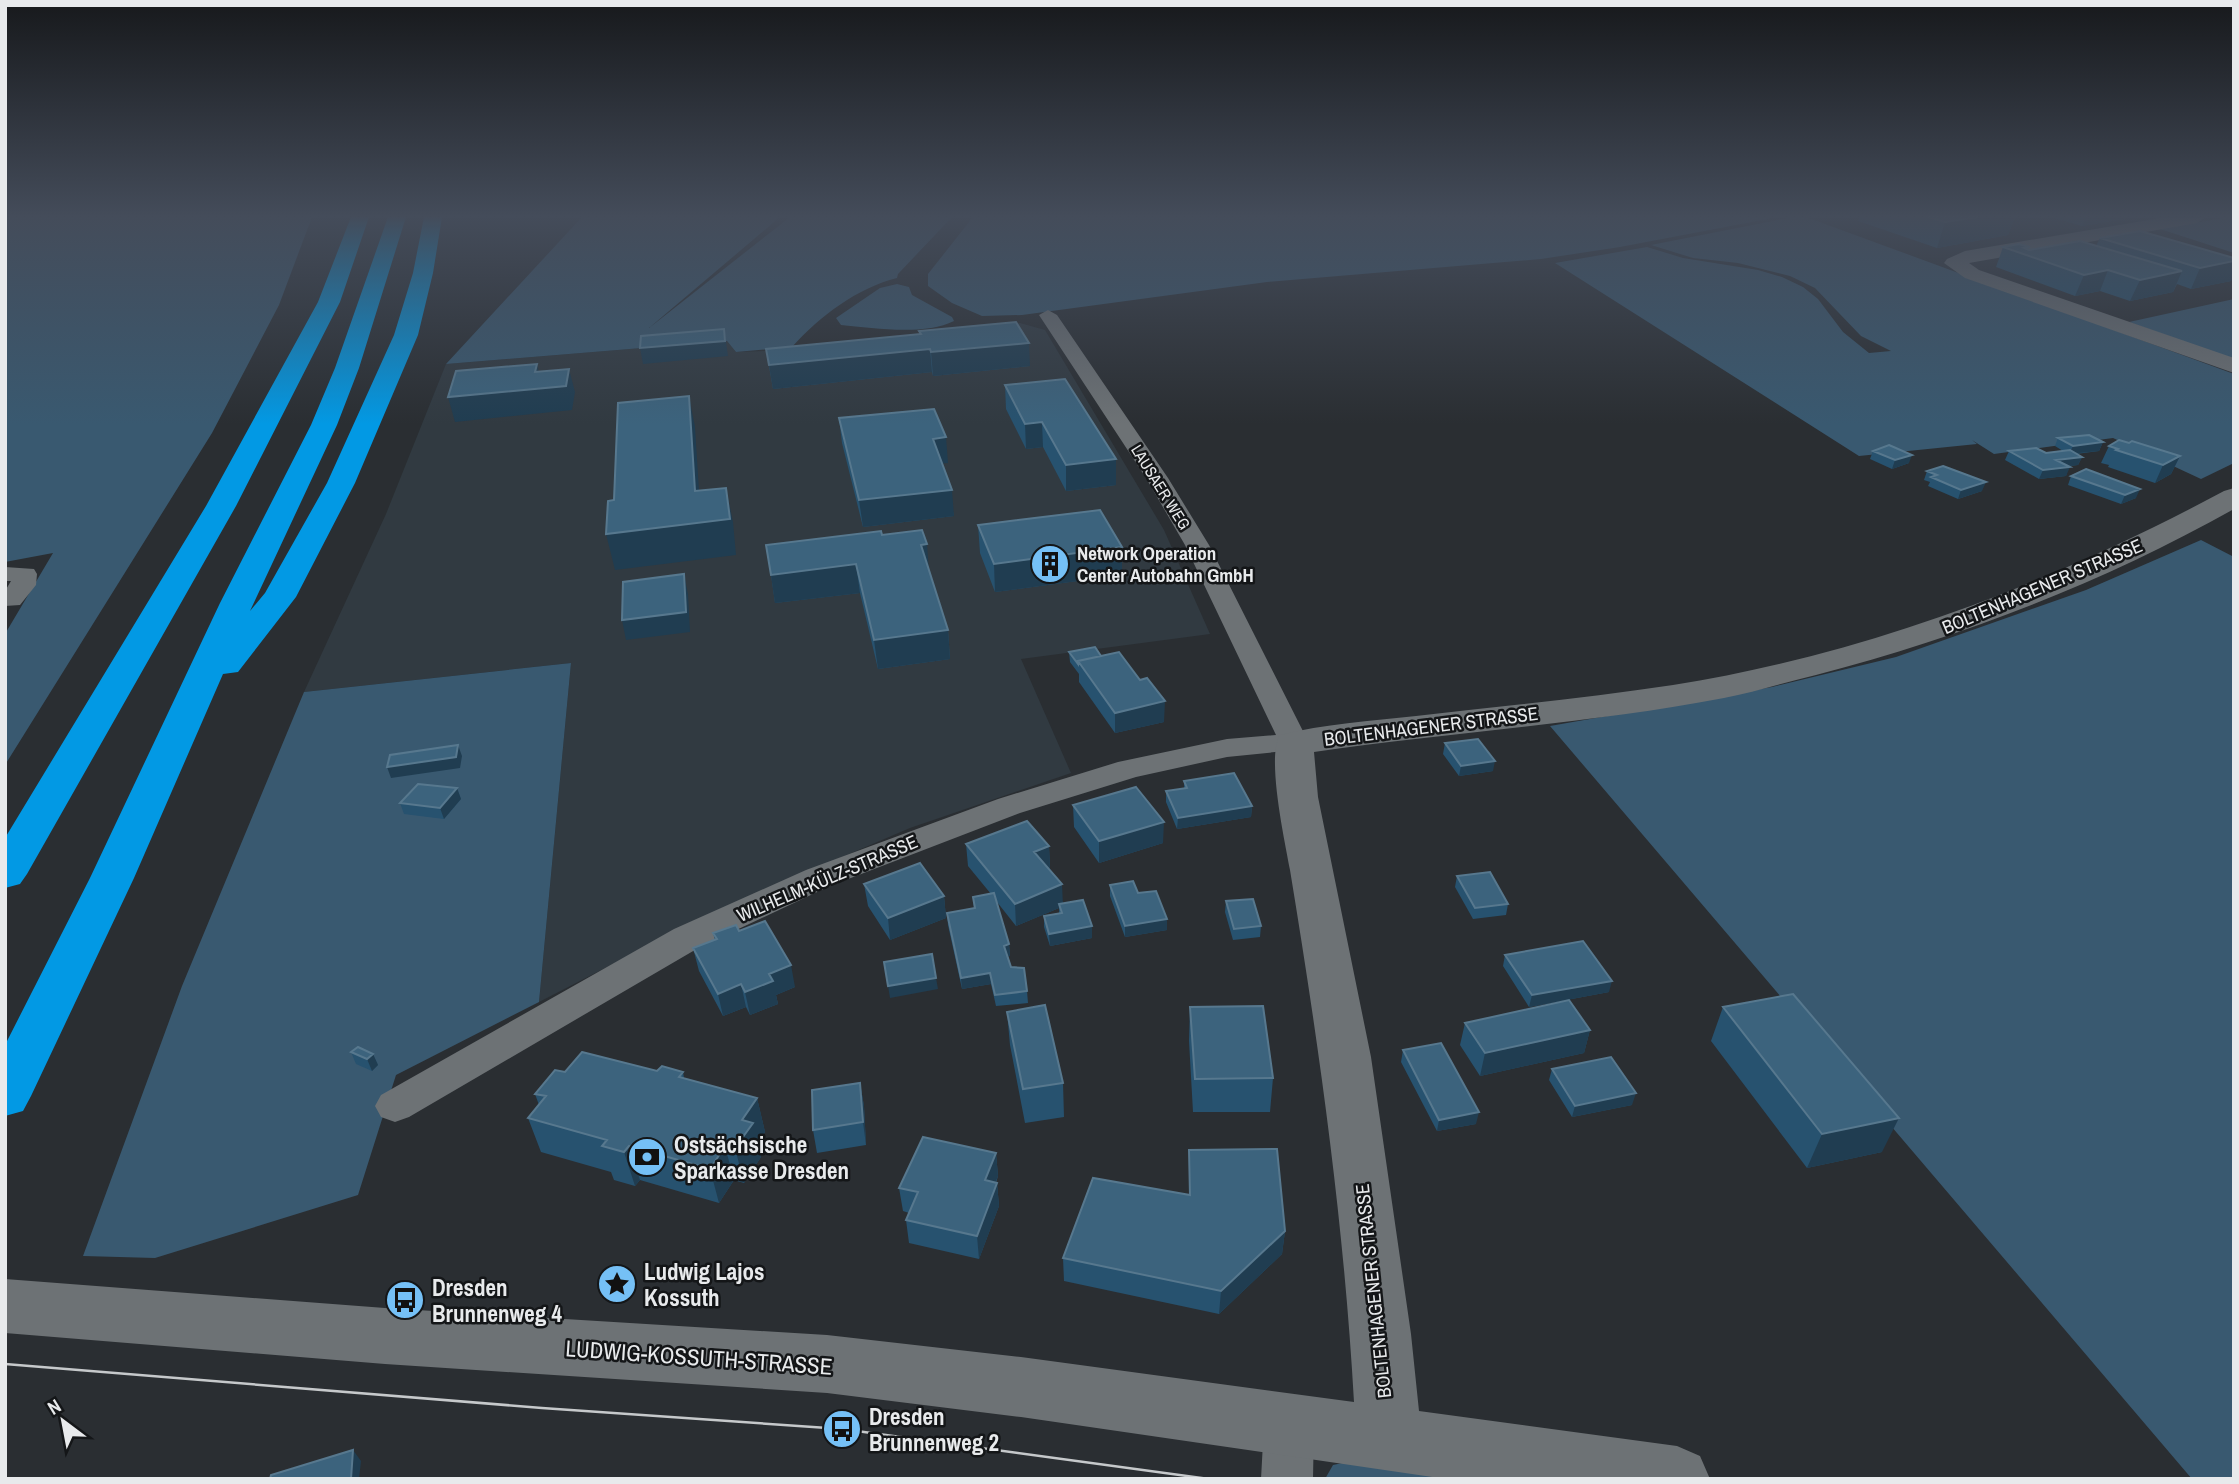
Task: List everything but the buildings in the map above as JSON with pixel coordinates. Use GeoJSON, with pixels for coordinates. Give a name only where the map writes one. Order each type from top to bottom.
{"type":"FeatureCollection","features":[{"type":"Feature","properties":{"kind":"highway"},"geometry":{"type":"LineString","coordinates":[[5,874],[248,455],[330,302],[336,286]]}},
{"type":"Feature","properties":{"kind":"highway"},"geometry":{"type":"LineString","coordinates":[[5,1096],[193,703],[237,603],[324,425],[376,286]]}},
{"type":"Feature","properties":{"kind":"highway"},"geometry":{"type":"LineString","coordinates":[[193,703],[279,597],[341,483],[405,335],[419,286]]}},
{"type":"Feature","properties":{"kind":"street"},"geometry":{"type":"LineString","coordinates":[[2007,286],[2234,366]]}},
{"type":"Feature","properties":{"kind":"street","name":"LAUSAER WEG"},"geometry":{"type":"LineString","coordinates":[[1048,315],[1157,478],[1197,545],[1294,743]]}},
{"type":"Feature","properties":{"kind":"street","name":"BOLTENHAGENER STRASSE"},"geometry":{"type":"LineString","coordinates":[[1389,1439],[1381,1334],[1346,1057],[1298,797],[1294,743],[1574,709],[1727,687],[1858,653],[1962,622],[2082,573],[2197,518],[2234,497]]}},
{"type":"Feature","properties":{"kind":"street"},"geometry":{"type":"LineString","coordinates":[[5,574],[25,574],[23,585],[11,600]]}},
{"type":"Feature","properties":{"kind":"street","name":"WILHELM-KÜLZ-STRASSE"},"geometry":{"type":"LineString","coordinates":[[395,1106],[687,938],[818,878],[1009,806],[1129,769],[1227,748],[1294,743]]}},
{"type":"Feature","properties":{"kind":"street","name":"LUDWIG-KOSSUTH-STRASSE"},"geometry":{"type":"LineString","coordinates":[[5,1306],[412,1338],[827,1364],[1021,1387],[1288,1452],[1389,1439],[1677,1479]]}},
{"type":"Feature","properties":{"kind":"shaded area"},"geometry":{"type":"Polygon","coordinates":[[[5,286],[286,286],[279,305],[212,433],[5,765],[5,634],[53,553],[5,562],[5,286]]]}},
{"type":"Feature","properties":{"kind":"shaded area"},"geometry":{"type":"Polygon","coordinates":[[[518,286],[698,286],[649,328],[702,286],[874,286],[840,305],[792,347],[736,352],[727,341],[446,364],[518,286]]]}},
{"type":"Feature","properties":{"kind":"shaded area"},"geometry":{"type":"Polygon","coordinates":[[[928,286],[1235,286],[1022,315],[982,316],[952,303],[928,286]]]}},
{"type":"Feature","properties":{"kind":"shaded area"},"geometry":{"type":"Polygon","coordinates":[[[1592,286],[1801,286],[1818,299],[1843,332],[1869,353],[1891,351],[1861,336],[1811,286],[1995,286],[2234,374],[2234,463],[2201,479],[2113,438],[1994,454],[1972,440],[1977,444],[1859,456],[1592,286]]]}},
{"type":"Feature","properties":{"kind":"shaded area"},"geometry":{"type":"Polygon","coordinates":[[[909,287],[912,295],[952,317],[954,321],[942,326],[914,330],[841,325],[836,318],[880,288],[909,287]]]}},
{"type":"Feature","properties":{"kind":"shaded area"},"geometry":{"type":"Polygon","coordinates":[[[2234,299],[2234,360],[2129,322],[2234,299]]]}},
{"type":"Feature","properties":{"kind":"shaded area"},"geometry":{"type":"Polygon","coordinates":[[[1020,323],[1045,330],[1164,530],[1210,634],[1021,659],[1071,773],[910,828],[718,910],[539,1002],[571,663],[304,692],[386,514],[446,364],[727,341],[736,352],[818,349],[1020,323]]]}},
{"type":"Feature","properties":{"kind":"shaded area"},"geometry":{"type":"Polygon","coordinates":[[[2201,540],[2234,557],[2234,1479],[2192,1479],[1550,726],[1772,687],[1896,657],[2086,590],[2201,540]]]}},
{"type":"Feature","properties":{"kind":"shaded area"},"geometry":{"type":"Polygon","coordinates":[[[571,663],[539,1002],[396,1075],[358,1195],[155,1258],[83,1256],[182,986],[304,692],[571,663]]]}},
{"type":"Feature","properties":{"kind":"shaded area"},"geometry":{"type":"Polygon","coordinates":[[[1347,1462],[1459,1479],[1325,1479],[1333,1465],[1347,1462]]]}},
{"type":"Feature","properties":{"kind":"tram line"},"geometry":{"type":"LineString","coordinates":[[5,1364],[542,1408],[842,1429],[1209,1479]]}},
{"type":"Feature","properties":{"kind":"place","name":"Network Operation Center Autobahn GmbH"},"geometry":{"type":"Point","coordinates":[1050,564]}},
{"type":"Feature","properties":{"kind":"place","name":"Ostsächsische Sparkasse Dresden"},"geometry":{"type":"Point","coordinates":[647,1157]}},
{"type":"Feature","properties":{"kind":"place","name":"Ludwig Lajos Kossuth"},"geometry":{"type":"Point","coordinates":[617,1284]}},
{"type":"Feature","properties":{"kind":"place","name":"Dresden Brunnenweg 4"},"geometry":{"type":"Point","coordinates":[405,1300]}},
{"type":"Feature","properties":{"kind":"place","name":"Dresden Brunnenweg 2"},"geometry":{"type":"Point","coordinates":[842,1429]}}]}
